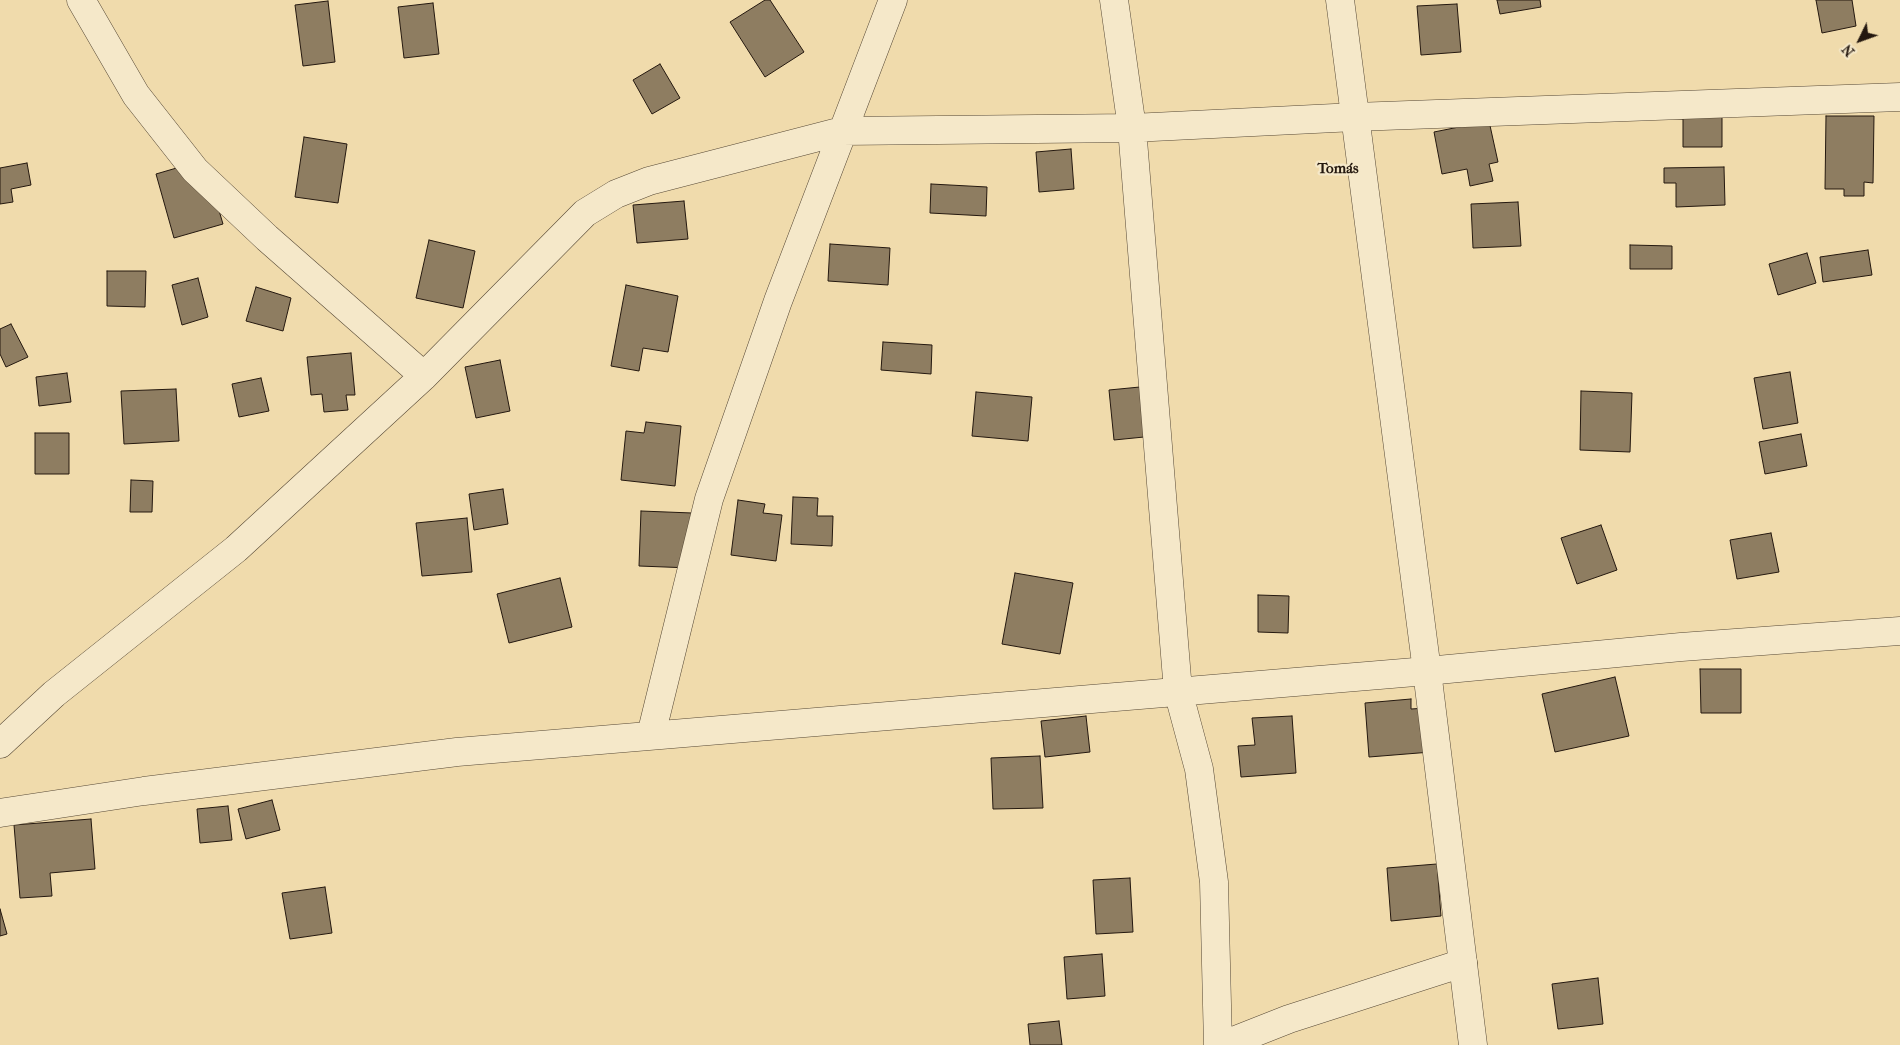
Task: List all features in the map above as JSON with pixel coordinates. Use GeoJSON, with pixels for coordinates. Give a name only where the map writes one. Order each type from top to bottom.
{"type":"FeatureCollection","features":[{"type":"Feature","properties":{"kind":"street"},"geometry":{"type":"LineString","coordinates":[[82,0],[136,95],[196,170],[267,238],[424,376]]}},
{"type":"Feature","properties":{"kind":"street"},"geometry":{"type":"LineString","coordinates":[[651,735],[709,499],[778,301],[893,0]]}},
{"type":"Feature","properties":{"kind":"street"},"geometry":{"type":"LineString","coordinates":[[1114,0],[1132,128],[1178,691],[1199,769],[1208,822],[1215,901],[1218,1045]]}},
{"type":"Feature","properties":{"kind":"street"},"geometry":{"type":"LineString","coordinates":[[1340,0],[1428,671],[1473,1045]]}},
{"type":"Feature","properties":{"kind":"street"},"geometry":{"type":"LineString","coordinates":[[0,744],[54,694],[236,549],[424,376],[585,213],[616,194],[649,181],[842,131],[1132,128],[1355,117],[1900,97]]}},
{"type":"Feature","properties":{"kind":"street"},"geometry":{"type":"LineString","coordinates":[[0,813],[144,791],[447,753],[1428,671],[1681,647],[1900,631]]}},
{"type":"Feature","properties":{"kind":"street"},"geometry":{"type":"LineString","coordinates":[[1223,1045],[1289,1020],[1463,963]]}},
{"type":"Feature","properties":{"kind":"building"},"geometry":{"type":"Polygon","coordinates":[[[765,0],[770,0],[804,52],[765,77],[730,22],[765,0]]]}},
{"type":"Feature","properties":{"kind":"building"},"geometry":{"type":"Polygon","coordinates":[[[1497,0],[1540,0],[1541,7],[1500,14],[1497,0]]]}},
{"type":"Feature","properties":{"kind":"building"},"geometry":{"type":"Polygon","coordinates":[[[1816,0],[1852,0],[1856,26],[1822,33],[1816,0]]]}},
{"type":"Feature","properties":{"kind":"building"},"geometry":{"type":"Polygon","coordinates":[[[328,1],[335,62],[303,66],[295,5],[328,1]]]}},
{"type":"Feature","properties":{"kind":"building"},"geometry":{"type":"Polygon","coordinates":[[[433,3],[439,54],[404,58],[398,7],[433,3]]]}},
{"type":"Feature","properties":{"kind":"building"},"geometry":{"type":"Polygon","coordinates":[[[1457,4],[1461,52],[1421,55],[1417,6],[1457,4]]]}},
{"type":"Feature","properties":{"kind":"building"},"geometry":{"type":"Polygon","coordinates":[[[660,64],[680,98],[652,114],[633,80],[660,64]]]}},
{"type":"Feature","properties":{"kind":"building"},"geometry":{"type":"Polygon","coordinates":[[[1722,108],[1722,147],[1683,147],[1683,119],[1662,118],[1722,108]]]}},
{"type":"Feature","properties":{"kind":"building"},"geometry":{"type":"Polygon","coordinates":[[[1826,116],[1874,116],[1873,183],[1864,182],[1864,196],[1844,196],[1844,189],[1825,189],[1826,116]]]}},
{"type":"Feature","properties":{"kind":"building"},"geometry":{"type":"Polygon","coordinates":[[[1489,121],[1498,162],[1489,164],[1493,181],[1470,186],[1467,169],[1442,174],[1434,132],[1489,121]]]}},
{"type":"Feature","properties":{"kind":"building"},"geometry":{"type":"Polygon","coordinates":[[[304,137],[347,144],[338,203],[295,197],[304,137]]]}},
{"type":"Feature","properties":{"kind":"building"},"geometry":{"type":"Polygon","coordinates":[[[1071,149],[1074,189],[1039,192],[1036,152],[1071,149]]]}},
{"type":"Feature","properties":{"kind":"building"},"geometry":{"type":"Polygon","coordinates":[[[204,160],[223,224],[174,238],[156,174],[204,160]]]}},
{"type":"Feature","properties":{"kind":"building"},"geometry":{"type":"Polygon","coordinates":[[[27,163],[31,185],[11,189],[13,202],[0,204],[0,168],[27,163]]]}},
{"type":"Feature","properties":{"kind":"building"},"geometry":{"type":"Polygon","coordinates":[[[1724,167],[1725,205],[1676,207],[1676,183],[1664,183],[1664,168],[1724,167]]]}},
{"type":"Feature","properties":{"kind":"building"},"geometry":{"type":"Polygon","coordinates":[[[931,184],[987,187],[986,216],[930,213],[931,184]]]}},
{"type":"Feature","properties":{"kind":"building"},"geometry":{"type":"Polygon","coordinates":[[[684,201],[688,239],[637,243],[633,205],[684,201]]]}},
{"type":"Feature","properties":{"kind":"building"},"geometry":{"type":"Polygon","coordinates":[[[1518,202],[1521,246],[1473,248],[1471,204],[1518,202]]]}},
{"type":"Feature","properties":{"kind":"building"},"geometry":{"type":"Polygon","coordinates":[[[429,240],[475,251],[463,308],[416,298],[429,240]]]}},
{"type":"Feature","properties":{"kind":"building"},"geometry":{"type":"Polygon","coordinates":[[[830,244],[890,248],[888,285],[828,281],[830,244]]]}},
{"type":"Feature","properties":{"kind":"building"},"geometry":{"type":"Polygon","coordinates":[[[1630,245],[1672,246],[1672,269],[1630,269],[1630,245]]]}},
{"type":"Feature","properties":{"kind":"building"},"geometry":{"type":"Polygon","coordinates":[[[1868,250],[1872,275],[1823,282],[1820,257],[1868,250]]]}},
{"type":"Feature","properties":{"kind":"building"},"geometry":{"type":"Polygon","coordinates":[[[1807,253],[1816,283],[1778,295],[1769,264],[1807,253]]]}},
{"type":"Feature","properties":{"kind":"building"},"geometry":{"type":"Polygon","coordinates":[[[107,271],[146,271],[145,307],[107,306],[107,271]]]}},
{"type":"Feature","properties":{"kind":"building"},"geometry":{"type":"Polygon","coordinates":[[[198,278],[208,317],[182,325],[172,285],[198,278]]]}},
{"type":"Feature","properties":{"kind":"building"},"geometry":{"type":"Polygon","coordinates":[[[626,285],[678,296],[668,352],[643,348],[639,371],[611,366],[626,285]]]}},
{"type":"Feature","properties":{"kind":"building"},"geometry":{"type":"Polygon","coordinates":[[[256,287],[291,298],[283,331],[246,321],[256,287]]]}},
{"type":"Feature","properties":{"kind":"building"},"geometry":{"type":"Polygon","coordinates":[[[11,324],[28,357],[6,367],[0,354],[0,329],[11,324]]]}},
{"type":"Feature","properties":{"kind":"building"},"geometry":{"type":"Polygon","coordinates":[[[883,342],[932,345],[931,374],[881,370],[883,342]]]}},
{"type":"Feature","properties":{"kind":"building"},"geometry":{"type":"Polygon","coordinates":[[[351,353],[355,395],[346,395],[348,410],[324,412],[322,394],[311,395],[307,357],[351,353]]]}},
{"type":"Feature","properties":{"kind":"building"},"geometry":{"type":"Polygon","coordinates":[[[500,360],[510,411],[476,418],[465,367],[500,360]]]}},
{"type":"Feature","properties":{"kind":"building"},"geometry":{"type":"Polygon","coordinates":[[[1790,372],[1798,423],[1763,429],[1754,378],[1790,372]]]}},
{"type":"Feature","properties":{"kind":"building"},"geometry":{"type":"Polygon","coordinates":[[[67,373],[71,402],[39,406],[36,377],[67,373]]]}},
{"type":"Feature","properties":{"kind":"building"},"geometry":{"type":"Polygon","coordinates":[[[261,378],[269,411],[239,417],[232,384],[261,378]]]}},
{"type":"Feature","properties":{"kind":"building"},"geometry":{"type":"Polygon","coordinates":[[[1140,387],[1144,437],[1114,440],[1109,390],[1140,387]]]}},
{"type":"Feature","properties":{"kind":"building"},"geometry":{"type":"Polygon","coordinates":[[[176,389],[179,441],[124,444],[121,391],[176,389]]]}},
{"type":"Feature","properties":{"kind":"building"},"geometry":{"type":"Polygon","coordinates":[[[1581,391],[1632,393],[1630,452],[1580,450],[1581,391]]]}},
{"type":"Feature","properties":{"kind":"building"},"geometry":{"type":"Polygon","coordinates":[[[976,392],[1032,397],[1028,441],[972,436],[976,392]]]}},
{"type":"Feature","properties":{"kind":"building"},"geometry":{"type":"Polygon","coordinates":[[[646,422],[681,426],[675,486],[621,480],[626,431],[644,433],[646,422]]]}},
{"type":"Feature","properties":{"kind":"building"},"geometry":{"type":"Polygon","coordinates":[[[35,433],[69,433],[69,474],[35,474],[35,433]]]}},
{"type":"Feature","properties":{"kind":"building"},"geometry":{"type":"Polygon","coordinates":[[[1801,434],[1807,466],[1765,474],[1759,442],[1801,434]]]}},
{"type":"Feature","properties":{"kind":"building"},"geometry":{"type":"Polygon","coordinates":[[[131,480],[153,481],[152,512],[130,512],[131,480]]]}},
{"type":"Feature","properties":{"kind":"building"},"geometry":{"type":"Polygon","coordinates":[[[503,489],[508,524],[474,530],[469,494],[503,489]]]}},
{"type":"Feature","properties":{"kind":"building"},"geometry":{"type":"Polygon","coordinates":[[[793,497],[818,498],[817,516],[833,516],[832,546],[791,544],[793,497]]]}},
{"type":"Feature","properties":{"kind":"building"},"geometry":{"type":"Polygon","coordinates":[[[738,500],[765,504],[763,513],[782,515],[776,561],[731,555],[738,500]]]}},
{"type":"Feature","properties":{"kind":"building"},"geometry":{"type":"Polygon","coordinates":[[[641,511],[692,513],[691,568],[639,566],[641,511]]]}},
{"type":"Feature","properties":{"kind":"building"},"geometry":{"type":"Polygon","coordinates":[[[467,518],[472,572],[422,576],[416,523],[467,518]]]}},
{"type":"Feature","properties":{"kind":"building"},"geometry":{"type":"Polygon","coordinates":[[[1601,525],[1617,570],[1577,584],[1561,538],[1601,525]]]}},
{"type":"Feature","properties":{"kind":"building"},"geometry":{"type":"Polygon","coordinates":[[[1771,533],[1779,572],[1737,579],[1730,540],[1771,533]]]}},
{"type":"Feature","properties":{"kind":"building"},"geometry":{"type":"Polygon","coordinates":[[[1015,573],[1073,583],[1060,654],[1002,644],[1015,573]]]}},
{"type":"Feature","properties":{"kind":"building"},"geometry":{"type":"Polygon","coordinates":[[[560,578],[572,627],[509,643],[497,594],[560,578]]]}},
{"type":"Feature","properties":{"kind":"building"},"geometry":{"type":"Polygon","coordinates":[[[1258,595],[1289,596],[1288,633],[1258,632],[1258,595]]]}},
{"type":"Feature","properties":{"kind":"building"},"geometry":{"type":"Polygon","coordinates":[[[1700,669],[1741,669],[1741,713],[1701,713],[1700,669]]]}},
{"type":"Feature","properties":{"kind":"building"},"geometry":{"type":"Polygon","coordinates":[[[1615,677],[1629,736],[1555,752],[1542,694],[1615,677]]]}},
{"type":"Feature","properties":{"kind":"building"},"geometry":{"type":"Polygon","coordinates":[[[1411,699],[1411,709],[1427,708],[1431,752],[1369,757],[1365,703],[1411,699]]]}},
{"type":"Feature","properties":{"kind":"building"},"geometry":{"type":"Polygon","coordinates":[[[1086,716],[1090,752],[1045,757],[1041,721],[1086,716]]]}},
{"type":"Feature","properties":{"kind":"building"},"geometry":{"type":"Polygon","coordinates":[[[1292,716],[1296,773],[1241,777],[1238,746],[1255,745],[1252,718],[1292,716]]]}},
{"type":"Feature","properties":{"kind":"building"},"geometry":{"type":"Polygon","coordinates":[[[1040,756],[1043,808],[993,809],[991,758],[1040,756]]]}},
{"type":"Feature","properties":{"kind":"building"},"geometry":{"type":"Polygon","coordinates":[[[272,800],[280,830],[246,839],[238,809],[272,800]]]}},
{"type":"Feature","properties":{"kind":"building"},"geometry":{"type":"Polygon","coordinates":[[[228,806],[232,840],[200,843],[197,809],[228,806]]]}},
{"type":"Feature","properties":{"kind":"building"},"geometry":{"type":"Polygon","coordinates":[[[91,819],[95,869],[50,873],[52,896],[20,898],[14,825],[91,819]]]}},
{"type":"Feature","properties":{"kind":"building"},"geometry":{"type":"Polygon","coordinates":[[[1437,864],[1441,916],[1391,921],[1387,868],[1437,864]]]}},
{"type":"Feature","properties":{"kind":"building"},"geometry":{"type":"Polygon","coordinates":[[[1130,878],[1133,932],[1096,934],[1093,880],[1130,878]]]}},
{"type":"Feature","properties":{"kind":"building"},"geometry":{"type":"Polygon","coordinates":[[[325,887],[332,933],[290,939],[282,893],[325,887]]]}},
{"type":"Feature","properties":{"kind":"building"},"geometry":{"type":"Polygon","coordinates":[[[0,909],[7,934],[0,936],[0,909]]]}},
{"type":"Feature","properties":{"kind":"building"},"geometry":{"type":"Polygon","coordinates":[[[1102,954],[1105,996],[1067,999],[1064,957],[1102,954]]]}},
{"type":"Feature","properties":{"kind":"building"},"geometry":{"type":"Polygon","coordinates":[[[1598,978],[1603,1024],[1558,1029],[1552,984],[1598,978]]]}},
{"type":"Feature","properties":{"kind":"building"},"geometry":{"type":"Polygon","coordinates":[[[1059,1021],[1062,1045],[1030,1045],[1028,1024],[1059,1021]]]}},
{"type":"Feature","properties":{"kind":"district","name":"Tomás"},"geometry":{"type":"Point","coordinates":[1338,169]}}]}
